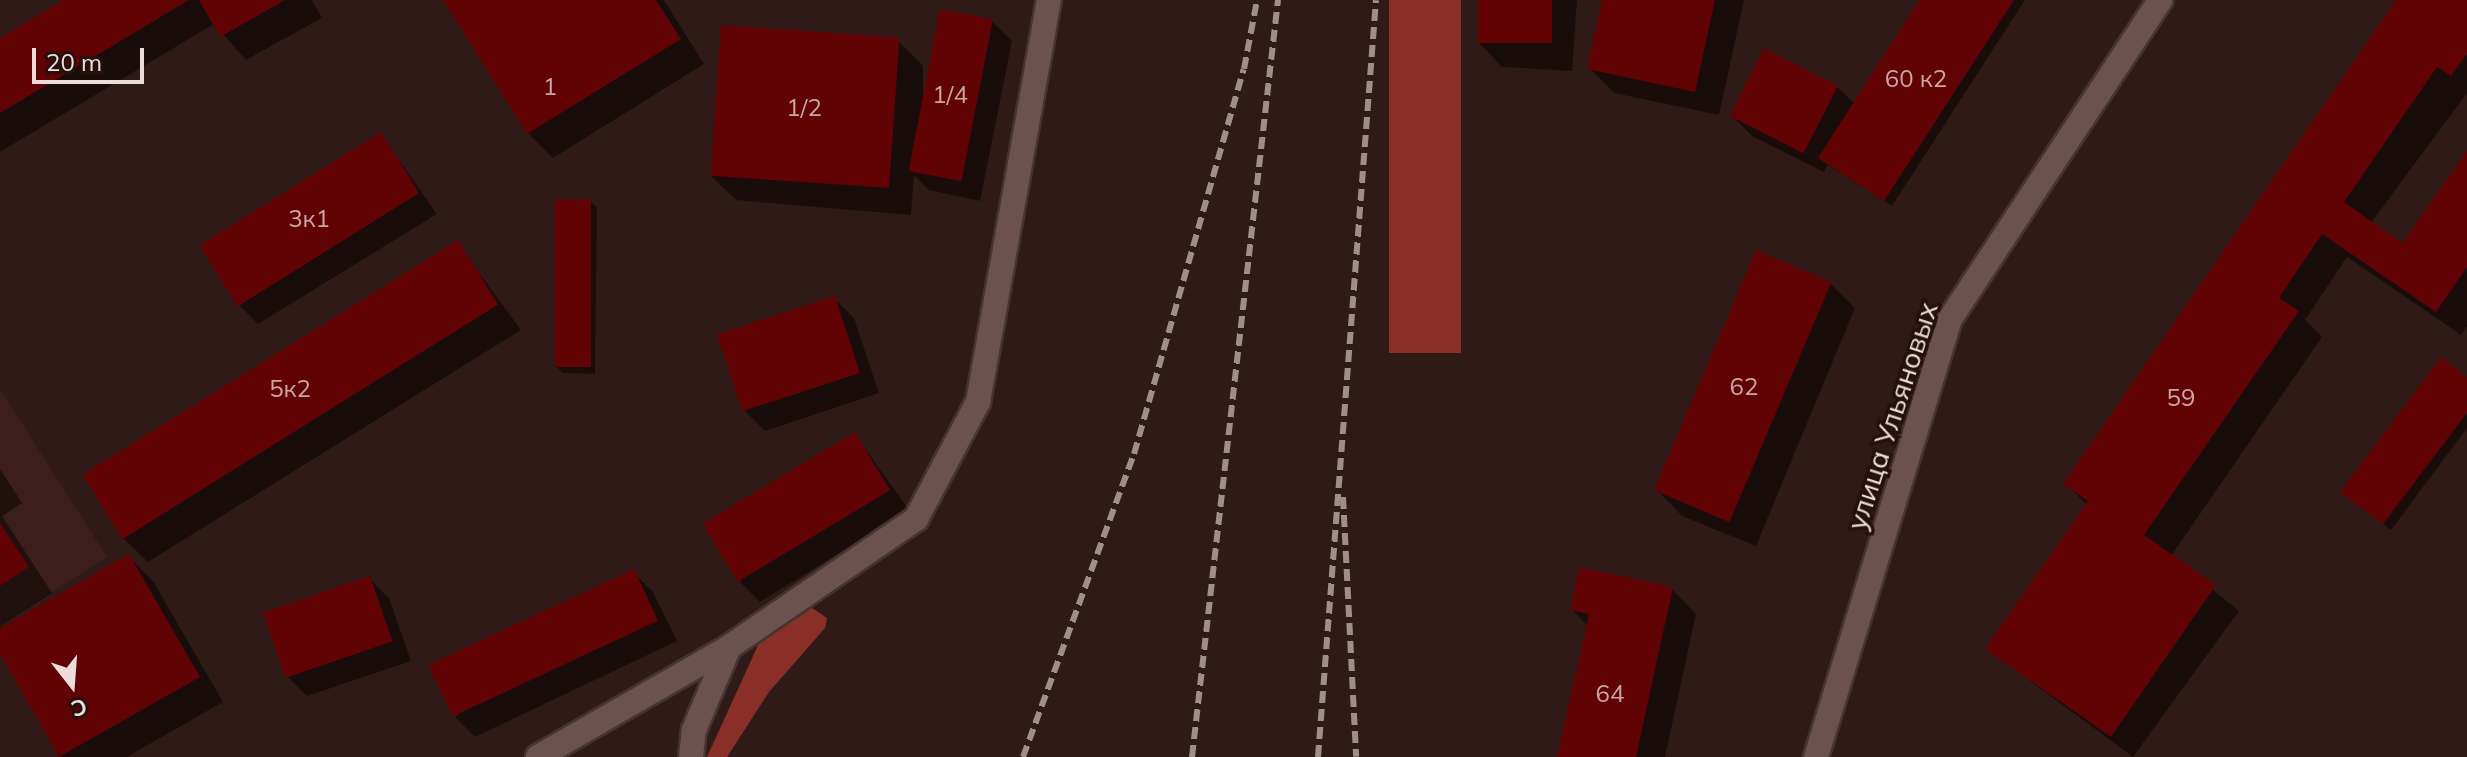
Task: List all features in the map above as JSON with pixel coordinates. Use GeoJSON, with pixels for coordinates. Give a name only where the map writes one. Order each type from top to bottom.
{"type":"FeatureCollection","features":[{"type":"Feature","properties":{"kind":"street"},"geometry":{"type":"LineString","coordinates":[[538,757],[729,647],[916,519],[978,402],[1049,0]]}},
{"type":"Feature","properties":{"kind":"street","name":"улица Ульяновых"},"geometry":{"type":"LineString","coordinates":[[1816,757],[1950,319],[2160,0]]}},
{"type":"Feature","properties":{"kind":"street"},"geometry":{"type":"LineString","coordinates":[[691,757],[694,730],[729,647]]}},
{"type":"Feature","properties":{"kind":"shaded area"},"geometry":{"type":"Polygon","coordinates":[[[1389,0],[1461,0],[1461,353],[1389,353],[1389,0]]]}},
{"type":"Feature","properties":{"kind":"shaded area"},"geometry":{"type":"Polygon","coordinates":[[[0,389],[107,557],[0,625],[0,389]]]}},
{"type":"Feature","properties":{"kind":"shaded area"},"geometry":{"type":"Polygon","coordinates":[[[812,608],[827,618],[825,628],[769,692],[727,757],[707,757],[759,643],[812,608]]]}},
{"type":"Feature","properties":{"kind":"building"},"geometry":{"type":"Polygon","coordinates":[[[63,0],[189,0],[0,113],[0,38],[63,0]]]}},
{"type":"Feature","properties":{"kind":"building"},"geometry":{"type":"Polygon","coordinates":[[[199,0],[285,0],[220,37],[199,0]]]}},
{"type":"Feature","properties":{"kind":"building"},"geometry":{"type":"Polygon","coordinates":[[[443,0],[656,0],[681,39],[527,134],[443,0]]]}},
{"type":"Feature","properties":{"kind":"building"},"geometry":{"type":"Polygon","coordinates":[[[1478,0],[1552,0],[1552,43],[1478,43],[1478,0]]]}},
{"type":"Feature","properties":{"kind":"building"},"geometry":{"type":"Polygon","coordinates":[[[1602,0],[1715,0],[1695,92],[1587,69],[1602,0]]]}},
{"type":"Feature","properties":{"kind":"building"},"geometry":{"type":"Polygon","coordinates":[[[1919,0],[2014,0],[1884,201],[1818,158],[1919,0]]]}},
{"type":"Feature","properties":{"kind":"building"},"geometry":{"type":"Polygon","coordinates":[[[2396,0],[2467,0],[2467,54],[2451,76],[2437,67],[2344,202],[2402,243],[2467,151],[2467,267],[2436,312],[2322,234],[2279,298],[2299,311],[2144,535],[2216,585],[2111,737],[1985,649],[2088,501],[2063,484],[2396,0]]]}},
{"type":"Feature","properties":{"kind":"building"},"geometry":{"type":"Polygon","coordinates":[[[940,9],[993,19],[962,181],[909,171],[940,9]]]}},
{"type":"Feature","properties":{"kind":"building"},"geometry":{"type":"Polygon","coordinates":[[[721,25],[900,37],[889,188],[710,176],[721,25]]]}},
{"type":"Feature","properties":{"kind":"building"},"geometry":{"type":"Polygon","coordinates":[[[1764,48],[1838,86],[1803,153],[1729,116],[1764,48]]]}},
{"type":"Feature","properties":{"kind":"building"},"geometry":{"type":"Polygon","coordinates":[[[381,132],[419,193],[238,306],[200,245],[381,132]]]}},
{"type":"Feature","properties":{"kind":"building"},"geometry":{"type":"Polygon","coordinates":[[[555,199],[591,199],[591,367],[555,367],[555,199]]]}},
{"type":"Feature","properties":{"kind":"building"},"geometry":{"type":"Polygon","coordinates":[[[458,240],[498,304],[123,539],[82,475],[458,240]]]}},
{"type":"Feature","properties":{"kind":"building"},"geometry":{"type":"Polygon","coordinates":[[[1756,250],[1831,282],[1730,522],[1654,490],[1756,250]]]}},
{"type":"Feature","properties":{"kind":"building"},"geometry":{"type":"Polygon","coordinates":[[[835,296],[860,373],[742,411],[717,334],[835,296]]]}},
{"type":"Feature","properties":{"kind":"building"},"geometry":{"type":"Polygon","coordinates":[[[2441,357],[2467,377],[2467,413],[2383,524],[2340,492],[2441,357]]]}},
{"type":"Feature","properties":{"kind":"building"},"geometry":{"type":"Polygon","coordinates":[[[855,432],[890,490],[737,582],[702,524],[855,432]]]}},
{"type":"Feature","properties":{"kind":"building"},"geometry":{"type":"Polygon","coordinates":[[[0,523],[29,567],[0,586],[0,523]]]}},
{"type":"Feature","properties":{"kind":"building"},"geometry":{"type":"Polygon","coordinates":[[[129,554],[200,677],[59,757],[0,654],[0,628],[129,554]]]}},
{"type":"Feature","properties":{"kind":"building"},"geometry":{"type":"Polygon","coordinates":[[[1579,567],[1673,587],[1636,757],[1557,757],[1589,614],[1570,610],[1579,567]]]}},
{"type":"Feature","properties":{"kind":"building"},"geometry":{"type":"Polygon","coordinates":[[[634,569],[658,621],[452,717],[428,665],[634,569]]]}},
{"type":"Feature","properties":{"kind":"building"},"geometry":{"type":"Polygon","coordinates":[[[370,576],[392,641],[286,678],[263,613],[370,576]]]}},
{"type":"Feature","properties":{"kind":"railway"},"geometry":{"type":"LineString","coordinates":[[1023,757],[1134,454],[1244,69],[1257,0]]}},
{"type":"Feature","properties":{"kind":"railway"},"geometry":{"type":"LineString","coordinates":[[1192,757],[1278,0]]}},
{"type":"Feature","properties":{"kind":"railway"},"geometry":{"type":"LineString","coordinates":[[1318,757],[1376,0]]}},
{"type":"Feature","properties":{"kind":"railway"},"geometry":{"type":"LineString","coordinates":[[1343,497],[1356,757]]}}]}
